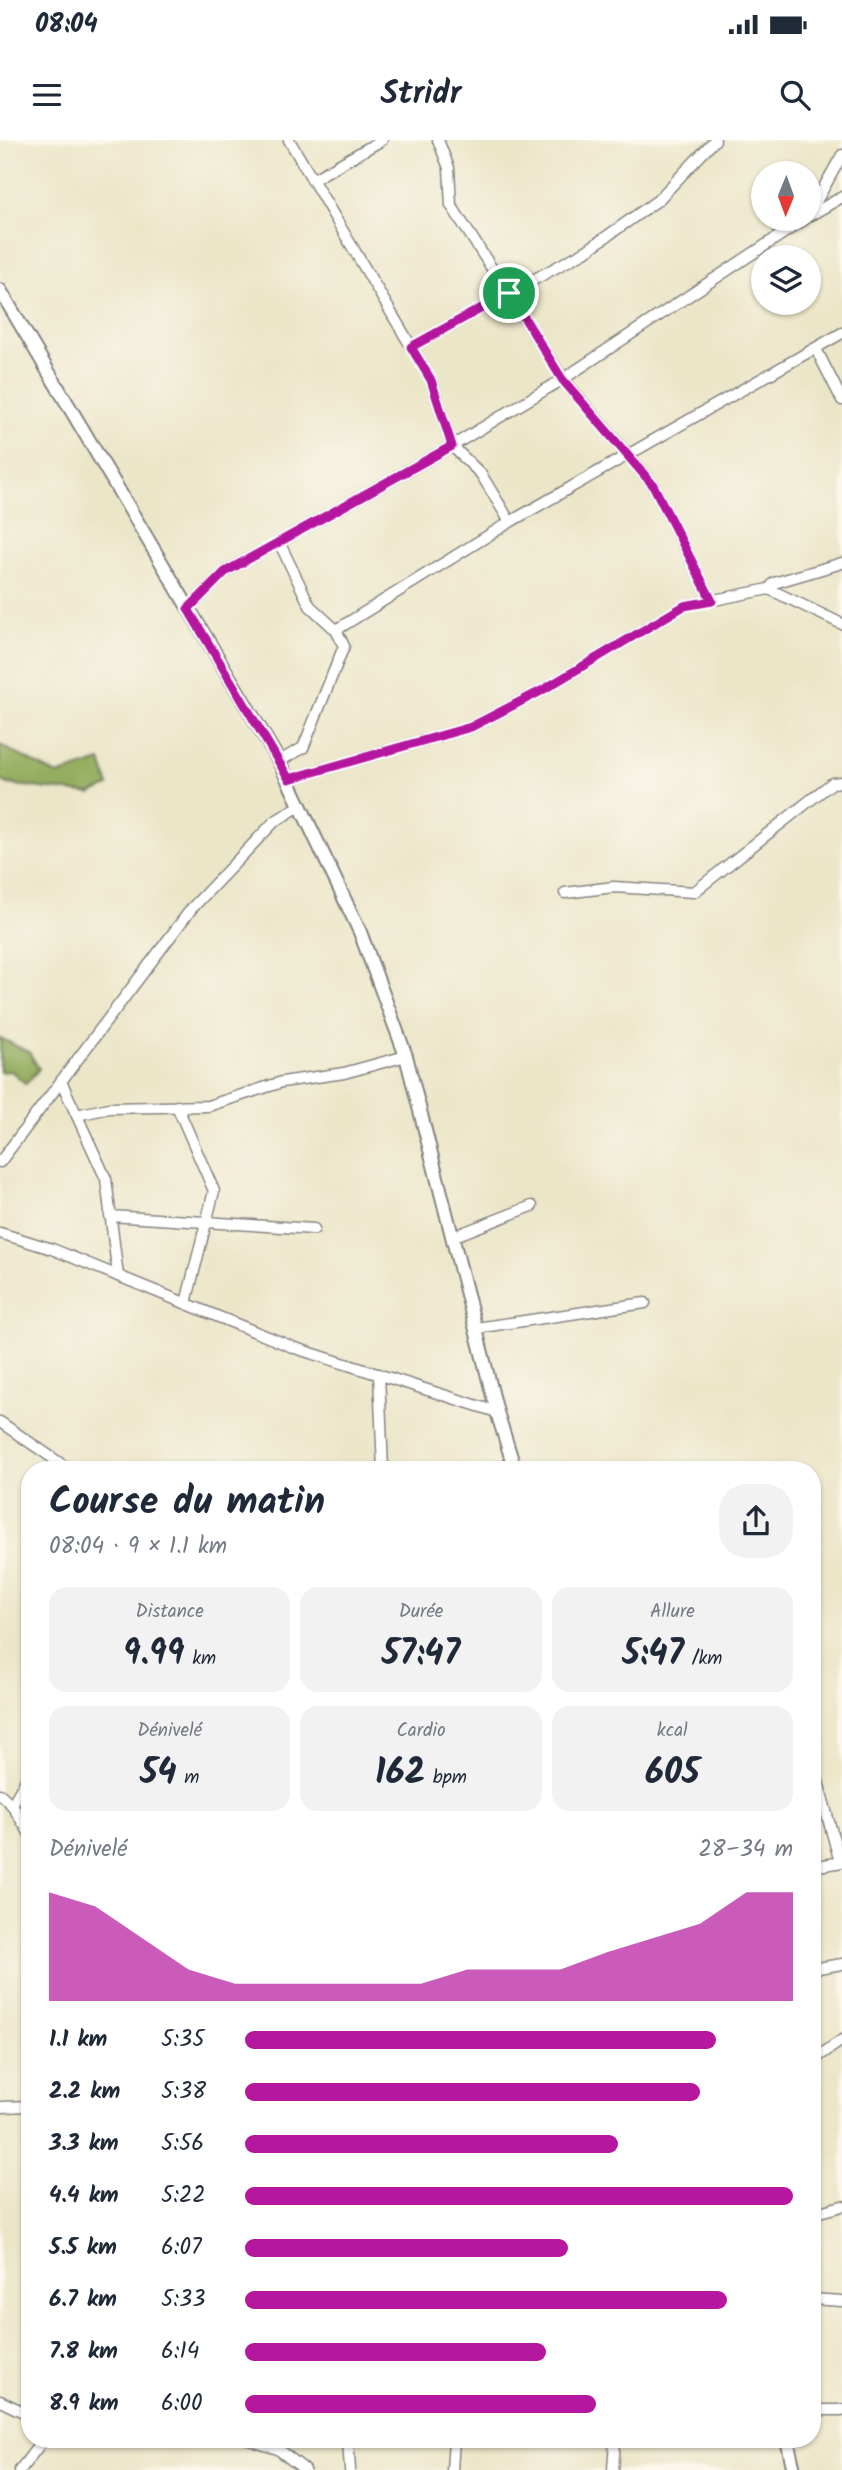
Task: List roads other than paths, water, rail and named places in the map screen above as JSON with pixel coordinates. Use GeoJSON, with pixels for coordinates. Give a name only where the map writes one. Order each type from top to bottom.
{"type":"FeatureCollection","features":[{"type":"Feature","properties":{"kind":"street"},"geometry":{"type":"LineString","coordinates":[[289,140],[431,380],[452,446],[481,474],[510,522]]}},
{"type":"Feature","properties":{"kind":"street"},"geometry":{"type":"LineString","coordinates":[[312,180],[382,140]]}},
{"type":"Feature","properties":{"kind":"street"},"geometry":{"type":"LineString","coordinates":[[438,140],[449,168],[451,205],[562,379],[653,485],[712,601]]}},
{"type":"Feature","properties":{"kind":"street"},"geometry":{"type":"LineString","coordinates":[[411,347],[586,251],[658,200],[715,140]]}},
{"type":"Feature","properties":{"kind":"street"},"geometry":{"type":"LineString","coordinates":[[821,192],[842,155]]}},
{"type":"Feature","properties":{"kind":"street"},"geometry":{"type":"LineString","coordinates":[[821,209],[842,197]]}},
{"type":"Feature","properties":{"kind":"street"},"geometry":{"type":"LineString","coordinates":[[188,609],[225,572],[452,446],[562,379],[786,231]]}},
{"type":"Feature","properties":{"kind":"street"},"geometry":{"type":"LineString","coordinates":[[0,290],[279,761],[360,932],[406,1056],[497,1412],[512,1461]]}},
{"type":"Feature","properties":{"kind":"street"},"geometry":{"type":"LineString","coordinates":[[336,630],[510,522],[842,333]]}},
{"type":"Feature","properties":{"kind":"street"},"geometry":{"type":"LineString","coordinates":[[816,349],[842,400]]}},
{"type":"Feature","properties":{"kind":"street"},"geometry":{"type":"LineString","coordinates":[[279,542],[310,606],[336,630],[344,646],[303,748],[279,761]]}},
{"type":"Feature","properties":{"kind":"street"},"geometry":{"type":"LineString","coordinates":[[289,779],[471,727],[541,691],[684,606],[769,589],[775,583],[842,563]]}},
{"type":"Feature","properties":{"kind":"street"},"geometry":{"type":"LineString","coordinates":[[769,589],[842,624]]}},
{"type":"Feature","properties":{"kind":"street"},"geometry":{"type":"LineString","coordinates":[[565,893],[614,887],[694,892],[832,783],[842,782]]}},
{"type":"Feature","properties":{"kind":"street"},"geometry":{"type":"LineString","coordinates":[[0,1162],[192,908],[274,822],[301,805]]}},
{"type":"Feature","properties":{"kind":"street"},"geometry":{"type":"LineString","coordinates":[[77,1115],[109,1108],[208,1106],[282,1082],[344,1073],[406,1056]]}},
{"type":"Feature","properties":{"kind":"street"},"geometry":{"type":"LineString","coordinates":[[61,1081],[106,1179],[118,1276]]}},
{"type":"Feature","properties":{"kind":"street"},"geometry":{"type":"LineString","coordinates":[[177,1106],[214,1191],[186,1303]]}},
{"type":"Feature","properties":{"kind":"street"},"geometry":{"type":"LineString","coordinates":[[452,1237],[532,1206]]}},
{"type":"Feature","properties":{"kind":"street"},"geometry":{"type":"LineString","coordinates":[[110,1216],[314,1229]]}},
{"type":"Feature","properties":{"kind":"street"},"geometry":{"type":"LineString","coordinates":[[0,1233],[52,1249],[295,1348],[497,1412]]}},
{"type":"Feature","properties":{"kind":"street"},"geometry":{"type":"LineString","coordinates":[[475,1328],[645,1303]]}},
{"type":"Feature","properties":{"kind":"street"},"geometry":{"type":"LineString","coordinates":[[379,1374],[383,1461]]}},
{"type":"Feature","properties":{"kind":"street"},"geometry":{"type":"LineString","coordinates":[[0,1422],[57,1461]]}},
{"type":"Feature","properties":{"kind":"street"},"geometry":{"type":"LineString","coordinates":[[12,1805],[21,1789]]}},
{"type":"Feature","properties":{"kind":"street"},"geometry":{"type":"LineString","coordinates":[[821,1792],[841,1862],[821,1865]]}},
{"type":"Feature","properties":{"kind":"street"},"geometry":{"type":"LineString","coordinates":[[0,1794],[12,1805],[21,1819]]}},
{"type":"Feature","properties":{"kind":"street"},"geometry":{"type":"LineString","coordinates":[[821,1968],[842,1964]]}},
{"type":"Feature","properties":{"kind":"street"},"geometry":{"type":"LineString","coordinates":[[821,2055],[842,2040]]}},
{"type":"Feature","properties":{"kind":"street"},"geometry":{"type":"LineString","coordinates":[[2,2107],[21,2106]]}},
{"type":"Feature","properties":{"kind":"street"},"geometry":{"type":"LineString","coordinates":[[821,2212],[842,2206]]}},
{"type":"Feature","properties":{"kind":"street"},"geometry":{"type":"LineString","coordinates":[[821,2300],[842,2301]]}},
{"type":"Feature","properties":{"kind":"street"},"geometry":{"type":"LineString","coordinates":[[0,2401],[21,2411]]}},
{"type":"Feature","properties":{"kind":"street"},"geometry":{"type":"LineString","coordinates":[[821,2410],[842,2410]]}},
{"type":"Feature","properties":{"kind":"street"},"geometry":{"type":"LineString","coordinates":[[20,2470],[37,2448]]}},
{"type":"Feature","properties":{"kind":"street"},"geometry":{"type":"LineString","coordinates":[[275,2448],[305,2470]]}},
{"type":"Feature","properties":{"kind":"street"},"geometry":{"type":"LineString","coordinates":[[349,2448],[350,2470]]}},
{"type":"Feature","properties":{"kind":"street"},"geometry":{"type":"LineString","coordinates":[[452,2470],[453,2448]]}},
{"type":"Feature","properties":{"kind":"street"},"geometry":{"type":"LineString","coordinates":[[613,2470],[614,2448]]}},
{"type":"Feature","properties":{"kind":"street"},"geometry":{"type":"LineString","coordinates":[[789,2448],[794,2470]]}}]}
